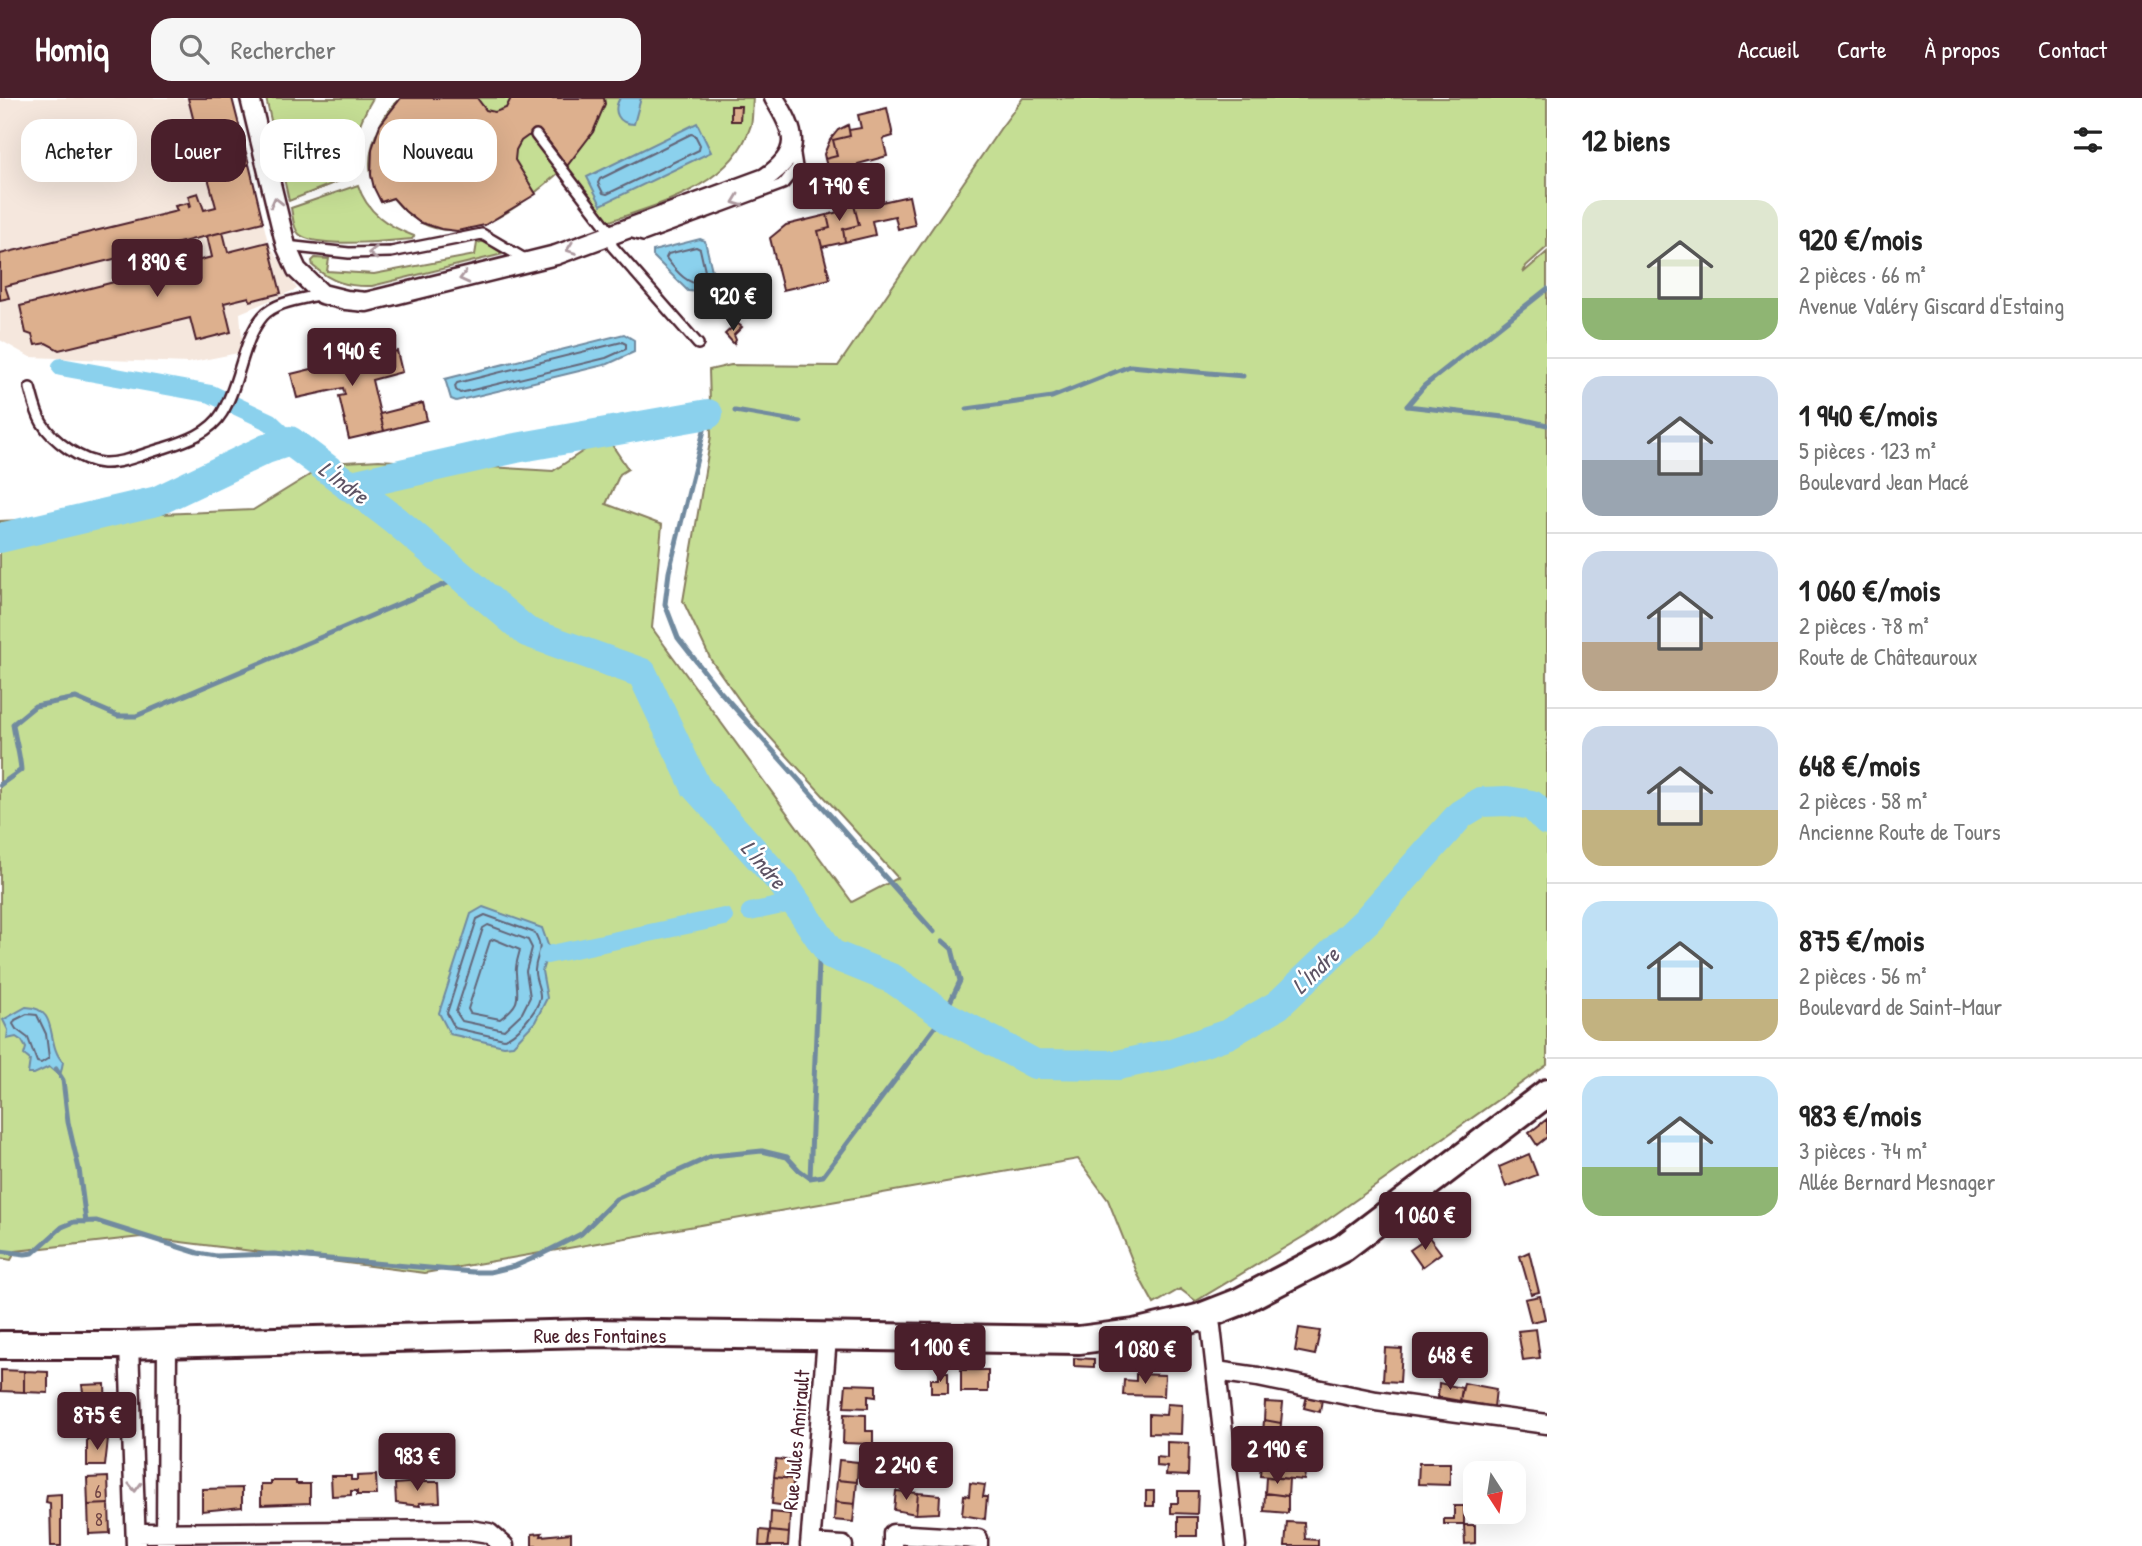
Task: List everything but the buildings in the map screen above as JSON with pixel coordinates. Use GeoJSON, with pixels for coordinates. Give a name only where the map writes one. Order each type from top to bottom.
{"type":"FeatureCollection","features":[{"type":"Feature","properties":{"kind":"street"},"geometry":{"type":"LineString","coordinates":[[250,98],[286,246],[297,270],[322,294],[366,302],[556,255],[765,178],[780,168],[794,146],[791,130],[774,98]]}},
{"type":"Feature","properties":{"kind":"street","name":"Rue des Fontaines"},"geometry":{"type":"LineString","coordinates":[[0,1345],[129,1345],[587,1333],[1079,1340],[1133,1332],[1198,1318],[1239,1302],[1343,1248],[1547,1093]]}},
{"type":"Feature","properties":{"kind":"street"},"geometry":{"type":"LineString","coordinates":[[1198,1318],[1210,1327],[1236,1546]]}},
{"type":"Feature","properties":{"kind":"street","name":"Rue Jules Amirault"},"geometry":{"type":"LineString","coordinates":[[810,1545],[827,1338]]}},
{"type":"Feature","properties":{"kind":"street"},"geometry":{"type":"LineString","coordinates":[[166,1539],[167,1344]]}},
{"type":"Feature","properties":{"kind":"street"},"geometry":{"type":"LineString","coordinates":[[129,1345],[136,1539],[470,1530],[489,1533],[504,1546]]}},
{"type":"Feature","properties":{"kind":"street"},"geometry":{"type":"LineString","coordinates":[[1216,1371],[1376,1401],[1547,1424]]}},
{"type":"Feature","properties":{"kind":"street"},"geometry":{"type":"LineString","coordinates":[[892,1546],[893,1534],[978,1539],[978,1546]]}},
{"type":"Feature","properties":{"kind":"street"},"geometry":{"type":"LineString","coordinates":[[810,1545],[843,1546]]}},
{"type":"Feature","properties":{"kind":"lane"},"geometry":{"type":"LineString","coordinates":[[536,135],[618,233],[612,246],[698,344]]}},
{"type":"Feature","properties":{"kind":"lane"},"geometry":{"type":"LineString","coordinates":[[286,246],[349,253],[391,252],[482,234],[530,261]]}},
{"type":"Feature","properties":{"kind":"lane"},"geometry":{"type":"LineString","coordinates":[[30,388],[42,423],[57,440],[86,458],[101,463],[117,462],[190,440],[207,429],[221,415],[255,327],[265,314],[276,306],[322,294]]}},
{"type":"Feature","properties":{"kind":"shaded area"},"geometry":{"type":"Polygon","coordinates":[[[0,98],[233,98],[238,119],[151,119],[151,182],[246,182],[246,151],[268,242],[297,289],[240,313],[243,352],[188,363],[30,357],[0,340],[0,98]]]}},
{"type":"Feature","properties":{"kind":"green space"},"geometry":{"type":"Polygon","coordinates":[[[266,98],[373,98],[362,119],[271,119],[266,98]]]}},
{"type":"Feature","properties":{"kind":"green space"},"geometry":{"type":"Polygon","coordinates":[[[401,98],[753,98],[751,125],[742,146],[711,178],[692,190],[607,222],[566,166],[527,199],[505,213],[482,224],[459,230],[436,229],[414,218],[393,198],[381,202],[371,175],[373,143],[379,128],[379,182],[497,182],[497,119],[383,119],[401,98]]]}},
{"type":"Feature","properties":{"kind":"green space"},"geometry":{"type":"Polygon","coordinates":[[[1023,98],[1547,98],[1547,247],[1526,266],[1523,273],[1547,252],[1547,1065],[1306,1235],[1196,1301],[1180,1289],[1154,1304],[1138,1275],[1108,1200],[1078,1159],[425,1273],[141,1237],[16,1251],[11,1260],[0,1258],[0,521],[253,510],[329,463],[379,460],[553,471],[606,436],[628,469],[620,474],[606,504],[662,525],[652,628],[852,902],[898,878],[750,715],[711,660],[683,601],[711,436],[709,370],[731,365],[838,366],[1023,98]]]}},
{"type":"Feature","properties":{"kind":"green space"},"geometry":{"type":"Polygon","coordinates":[[[285,182],[336,182],[289,201],[285,182]]]}},
{"type":"Feature","properties":{"kind":"green space"},"geometry":{"type":"Polygon","coordinates":[[[358,185],[373,211],[387,223],[414,236],[412,239],[336,243],[307,239],[297,232],[291,208],[358,185]]]}},
{"type":"Feature","properties":{"kind":"green space"},"geometry":{"type":"Polygon","coordinates":[[[485,241],[503,254],[372,286],[355,286],[333,280],[313,266],[312,261],[315,258],[329,259],[327,271],[374,274],[475,255],[477,243],[485,241]]]}},
{"type":"Feature","properties":{"kind":"water"},"geometry":{"type":"Polygon","coordinates":[[[620,98],[641,98],[634,124],[624,122],[618,116],[620,98]]]}},
{"type":"Feature","properties":{"kind":"water"},"geometry":{"type":"Polygon","coordinates":[[[697,123],[711,152],[601,205],[587,177],[697,123]]]}},
{"type":"Feature","properties":{"kind":"water"},"geometry":{"type":"Polygon","coordinates":[[[700,239],[705,241],[716,287],[700,292],[688,291],[653,256],[653,251],[700,239]]]}},
{"type":"Feature","properties":{"kind":"water"},"geometry":{"type":"Polygon","coordinates":[[[624,334],[634,340],[634,352],[608,364],[456,401],[451,399],[445,379],[624,334]]]}},
{"type":"Feature","properties":{"kind":"water"},"geometry":{"type":"Polygon","coordinates":[[[483,907],[542,928],[549,948],[542,971],[547,998],[535,1022],[513,1045],[504,1046],[450,1034],[439,1013],[471,914],[483,907]]]}},
{"type":"Feature","properties":{"kind":"water"},"geometry":{"type":"Polygon","coordinates":[[[26,1007],[44,1013],[48,1020],[54,1046],[63,1062],[61,1072],[56,1073],[49,1067],[28,1074],[30,1060],[24,1055],[26,1048],[22,1041],[16,1037],[7,1039],[8,1030],[3,1020],[26,1007]]]}},
{"type":"Feature","properties":{"kind":"waterway"},"geometry":{"type":"LineString","coordinates":[[1407,406],[1424,386],[1547,289]]}},
{"type":"Feature","properties":{"kind":"waterway"},"geometry":{"type":"LineString","coordinates":[[967,409],[1052,397],[1130,366],[1243,376]]}},
{"type":"Feature","properties":{"kind":"waterway"},"geometry":{"type":"LineString","coordinates":[[61,367],[211,394],[270,422],[290,441]]}},
{"type":"Feature","properties":{"kind":"waterway"},"geometry":{"type":"LineString","coordinates":[[1407,406],[1521,419],[1547,425]]}},
{"type":"Feature","properties":{"kind":"waterway"},"geometry":{"type":"LineString","coordinates":[[735,411],[800,422]]}},
{"type":"Feature","properties":{"kind":"waterway"},"geometry":{"type":"LineString","coordinates":[[708,414],[669,572],[665,604],[678,638],[718,689],[934,932]]}},
{"type":"Feature","properties":{"kind":"waterway"},"geometry":{"type":"LineString","coordinates":[[348,486],[516,448],[708,414]]}},
{"type":"Feature","properties":{"kind":"waterway","name":"L'Indre"},"geometry":{"type":"LineString","coordinates":[[0,538],[157,501],[266,449],[290,441],[394,519],[527,632],[642,673],[696,787],[784,885],[831,954],[893,979],[944,1015],[1035,1064],[1118,1065],[1169,1054],[1228,1034],[1278,1005],[1366,921],[1461,814],[1481,802],[1507,801],[1532,805],[1547,821]]}},
{"type":"Feature","properties":{"kind":"waterway"},"geometry":{"type":"LineString","coordinates":[[0,785],[21,770],[13,724],[35,706],[76,698],[118,716],[136,716],[462,577]]}},
{"type":"Feature","properties":{"kind":"waterway"},"geometry":{"type":"LineString","coordinates":[[750,912],[796,902]]}},
{"type":"Feature","properties":{"kind":"waterway"},"geometry":{"type":"LineString","coordinates":[[547,955],[724,917]]}},
{"type":"Feature","properties":{"kind":"waterway"},"geometry":{"type":"LineString","coordinates":[[810,1178],[820,938]]}},
{"type":"Feature","properties":{"kind":"waterway"},"geometry":{"type":"LineString","coordinates":[[0,1251],[33,1253],[62,1227],[74,1222],[96,1221],[198,1253],[216,1256],[274,1254],[490,1272],[515,1266],[581,1234],[616,1199],[712,1156],[762,1151],[787,1157],[810,1178],[823,1176],[944,1015],[960,981],[952,949],[943,941]]}},
{"type":"Feature","properties":{"kind":"waterway"},"geometry":{"type":"LineString","coordinates":[[56,1069],[63,1080],[86,1222]]}}]}
